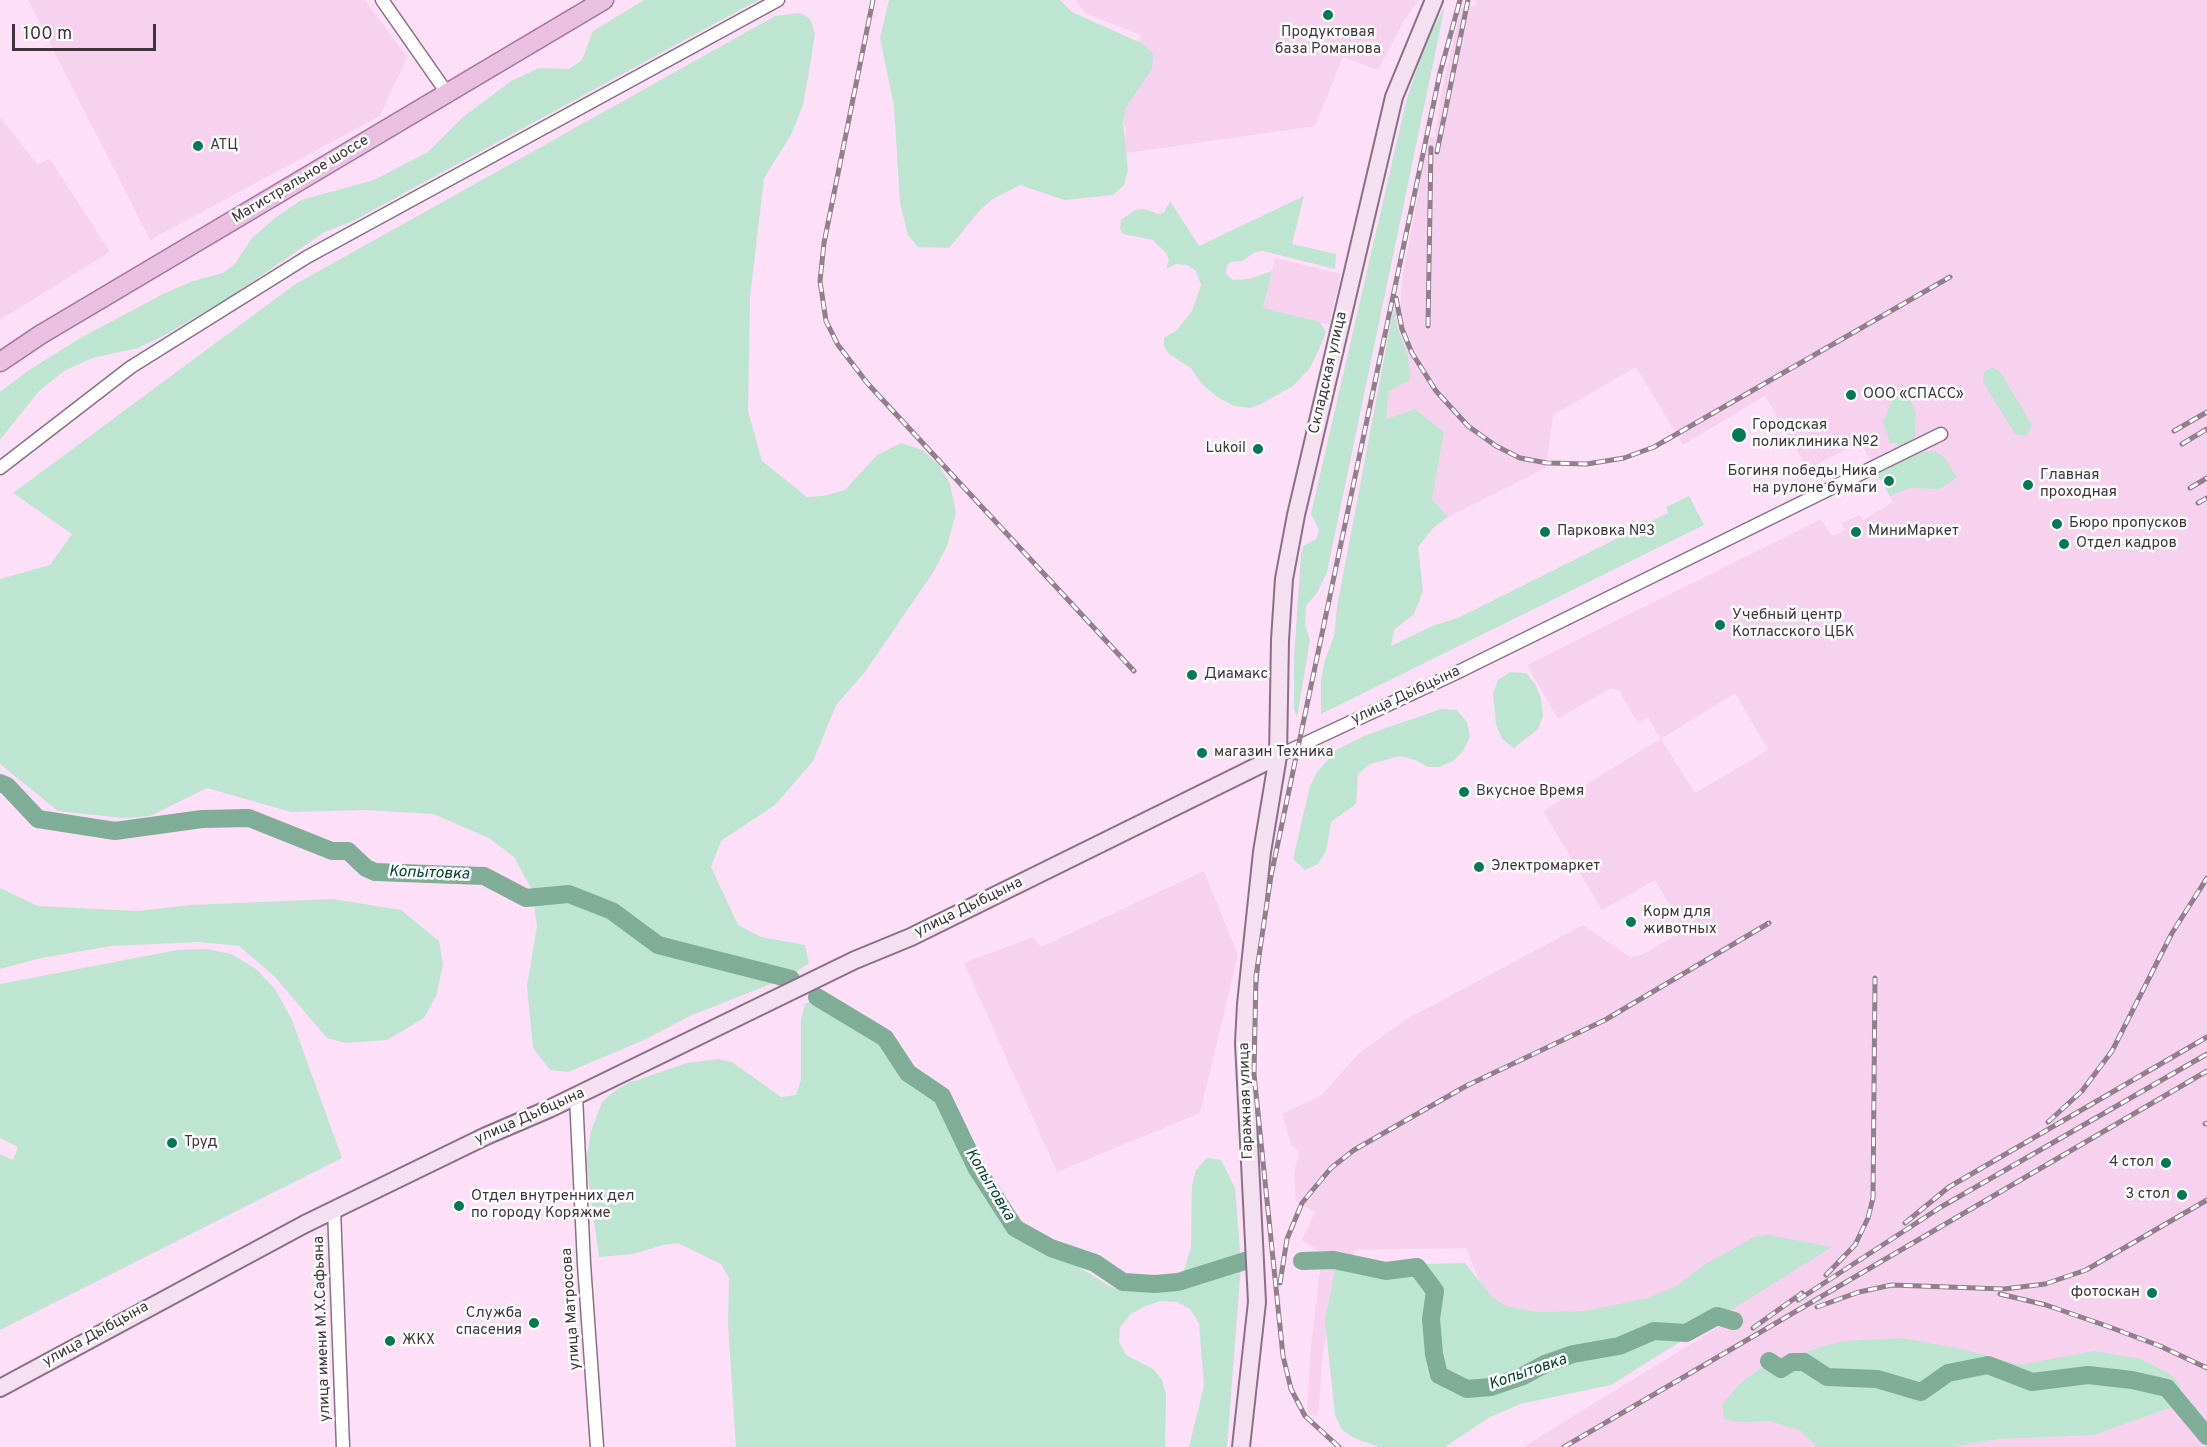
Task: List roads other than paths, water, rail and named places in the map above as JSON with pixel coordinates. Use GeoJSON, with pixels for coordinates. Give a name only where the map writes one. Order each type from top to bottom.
{"type":"FeatureCollection","features":[{"type":"Feature","properties":{"kind":"main road","name":"Магистральное шоссе"},"geometry":{"type":"LineString","coordinates":[[0,362],[40,335],[604,0]]}},
{"type":"Feature","properties":{"kind":"street"},"geometry":{"type":"LineString","coordinates":[[382,0],[447,93]]}},
{"type":"Feature","properties":{"kind":"street"},"geometry":{"type":"LineString","coordinates":[[0,468],[131,367],[281,273],[778,0]]}},
{"type":"Feature","properties":{"kind":"street","name":"Складская улица"},"geometry":{"type":"LineString","coordinates":[[1278,756],[1280,640],[1284,579],[1296,515],[1398,83],[1434,0]]}},
{"type":"Feature","properties":{"kind":"street","name":"улица Дыбцына"},"geometry":{"type":"LineString","coordinates":[[0,1388],[334,1209],[486,1136],[576,1096],[855,960],[910,937],[1941,435]]}},
{"type":"Feature","properties":{"kind":"street","name":"Гаражная улица"},"geometry":{"type":"LineString","coordinates":[[1241,1447],[1257,1302],[1244,1043],[1246,1004],[1262,852],[1278,756]]}},
{"type":"Feature","properties":{"kind":"street","name":"улица Матросова"},"geometry":{"type":"LineString","coordinates":[[576,1096],[584,1264],[597,1447]]}},
{"type":"Feature","properties":{"kind":"street","name":"улица имени М.Х.Сафьяна"},"geometry":{"type":"LineString","coordinates":[[334,1209],[343,1447]]}},
{"type":"Feature","properties":{"kind":"waterway","name":"Копытовка"},"geometry":{"type":"LineString","coordinates":[[0,783],[7,786],[38,819],[115,831],[202,819],[249,818],[332,851],[348,851],[366,868],[375,872],[484,876],[526,898],[569,894],[612,911],[658,945],[791,979]]}},
{"type":"Feature","properties":{"kind":"waterway","name":"Копытовка"},"geometry":{"type":"LineString","coordinates":[[817,997],[885,1038],[908,1073],[942,1096],[977,1169],[1015,1228],[1051,1248],[1095,1263],[1123,1282],[1155,1284],[1178,1282],[1248,1260]]}},
{"type":"Feature","properties":{"kind":"waterway","name":"Копытовка"},"geometry":{"type":"LineString","coordinates":[[1302,1261],[1334,1260],[1386,1271],[1417,1267],[1435,1291],[1431,1319],[1434,1354],[1439,1375],[1467,1389],[1491,1387],[1573,1354],[1619,1346],[1654,1331],[1686,1333],[1717,1316],[1734,1321]]}},
{"type":"Feature","properties":{"kind":"waterway","name":"Копытовка"},"geometry":{"type":"LineString","coordinates":[[1769,1361],[1781,1369],[1792,1362],[1804,1362],[1827,1377],[1877,1379],[1921,1392],[1948,1373],[1988,1365],[2032,1382],[2088,1375],[2132,1380],[2167,1388],[2207,1436]]}},
{"type":"Feature","properties":{"kind":"railway"},"geometry":{"type":"LineString","coordinates":[[873,0],[824,243],[820,281],[826,321],[838,345],[868,384],[1134,671]]}},
{"type":"Feature","properties":{"kind":"railway"},"geometry":{"type":"LineString","coordinates":[[1339,1447],[1305,1416],[1291,1389],[1283,1356],[1254,1074],[1256,976],[1271,876],[1440,73],[1460,0]]}},
{"type":"Feature","properties":{"kind":"railway"},"geometry":{"type":"LineString","coordinates":[[1437,152],[1468,0]]}},
{"type":"Feature","properties":{"kind":"railway"},"geometry":{"type":"LineString","coordinates":[[1428,326],[1431,148]]}},
{"type":"Feature","properties":{"kind":"railway"},"geometry":{"type":"LineString","coordinates":[[1396,298],[1402,329],[1412,353],[1436,391],[1468,426],[1496,446],[1520,458],[1547,463],[1587,464],[1624,458],[1654,447],[1950,277]]}},
{"type":"Feature","properties":{"kind":"railway"},"geometry":{"type":"LineString","coordinates":[[2174,431],[2207,412]]}},
{"type":"Feature","properties":{"kind":"railway"},"geometry":{"type":"LineString","coordinates":[[2182,444],[2207,429]]}},
{"type":"Feature","properties":{"kind":"railway"},"geometry":{"type":"LineString","coordinates":[[2190,488],[2207,478]]}},
{"type":"Feature","properties":{"kind":"railway"},"geometry":{"type":"LineString","coordinates":[[2198,503],[2207,498]]}},
{"type":"Feature","properties":{"kind":"railway"},"geometry":{"type":"LineString","coordinates":[[2048,1122],[2082,1091],[2112,1051],[2172,933],[2207,878]]}},
{"type":"Feature","properties":{"kind":"railway"},"geometry":{"type":"LineString","coordinates":[[1280,1283],[1287,1239],[1302,1203],[1331,1168],[1354,1150],[1466,1086],[1605,1020],[1769,923]]}},
{"type":"Feature","properties":{"kind":"railway"},"geometry":{"type":"LineString","coordinates":[[1826,1275],[1855,1245],[1868,1218],[1873,1198],[1875,978]]}},
{"type":"Feature","properties":{"kind":"railway"},"geometry":{"type":"LineString","coordinates":[[1905,1223],[1949,1187],[2207,1037]]}},
{"type":"Feature","properties":{"kind":"railway"},"geometry":{"type":"LineString","coordinates":[[1798,1300],[1941,1207],[2207,1054]]}},
{"type":"Feature","properties":{"kind":"railway"},"geometry":{"type":"LineString","coordinates":[[1564,1447],[2207,1071]]}},
{"type":"Feature","properties":{"kind":"railway"},"geometry":{"type":"LineString","coordinates":[[1817,1307],[1859,1292],[1892,1285],[2004,1289],[2045,1284],[2086,1270],[2207,1200]]}},
{"type":"Feature","properties":{"kind":"railway"},"geometry":{"type":"LineString","coordinates":[[1753,1328],[1802,1293]]}},
{"type":"Feature","properties":{"kind":"railway"},"geometry":{"type":"LineString","coordinates":[[2000,1294],[2046,1305],[2104,1325],[2160,1346],[2207,1368]]}},
{"type":"Feature","properties":{"kind":"place","name":"Продуктовая база Романова"},"geometry":{"type":"Point","coordinates":[1328,15]}},
{"type":"Feature","properties":{"kind":"place","name":"АТЦ"},"geometry":{"type":"Point","coordinates":[198,146]}},
{"type":"Feature","properties":{"kind":"place","name":"ООО «СПАСС»"},"geometry":{"type":"Point","coordinates":[1851,395]}},
{"type":"Feature","properties":{"kind":"place","name":"Городская поликлиника №2"},"geometry":{"type":"Point","coordinates":[1739,435]}},
{"type":"Feature","properties":{"kind":"place","name":"Lukoil"},"geometry":{"type":"Point","coordinates":[1258,449]}},
{"type":"Feature","properties":{"kind":"place","name":"Богиня победы Ника на рулоне бумаги"},"geometry":{"type":"Point","coordinates":[1889,481]}},
{"type":"Feature","properties":{"kind":"place","name":"Главная проходная"},"geometry":{"type":"Point","coordinates":[2028,485]}},
{"type":"Feature","properties":{"kind":"place","name":"Бюро пропусков"},"geometry":{"type":"Point","coordinates":[2057,524]}},
{"type":"Feature","properties":{"kind":"place","name":"Парковка №3"},"geometry":{"type":"Point","coordinates":[1545,532]}},
{"type":"Feature","properties":{"kind":"place","name":"MиниMаркет"},"geometry":{"type":"Point","coordinates":[1856,532]}},
{"type":"Feature","properties":{"kind":"place","name":"Отдел кадров"},"geometry":{"type":"Point","coordinates":[2064,544]}},
{"type":"Feature","properties":{"kind":"place","name":"Учебный центр Котласского ЦБК"},"geometry":{"type":"Point","coordinates":[1720,625]}},
{"type":"Feature","properties":{"kind":"place","name":"Диамакс"},"geometry":{"type":"Point","coordinates":[1192,675]}},
{"type":"Feature","properties":{"kind":"place","name":"магазин Техника"},"geometry":{"type":"Point","coordinates":[1202,753]}},
{"type":"Feature","properties":{"kind":"place","name":"Вкусное Время"},"geometry":{"type":"Point","coordinates":[1464,792]}},
{"type":"Feature","properties":{"kind":"place","name":"Электромаркет"},"geometry":{"type":"Point","coordinates":[1479,867]}},
{"type":"Feature","properties":{"kind":"place","name":"Корм для животных"},"geometry":{"type":"Point","coordinates":[1631,922]}},
{"type":"Feature","properties":{"kind":"place","name":"Труд"},"geometry":{"type":"Point","coordinates":[172,1143]}},
{"type":"Feature","properties":{"kind":"place","name":"4 стол"},"geometry":{"type":"Point","coordinates":[2166,1163]}},
{"type":"Feature","properties":{"kind":"place","name":"3 стол"},"geometry":{"type":"Point","coordinates":[2182,1195]}},
{"type":"Feature","properties":{"kind":"place","name":"Отдел внутренних дел по городу Коряжме"},"geometry":{"type":"Point","coordinates":[459,1206]}},
{"type":"Feature","properties":{"kind":"place","name":"фотоскан"},"geometry":{"type":"Point","coordinates":[2152,1293]}},
{"type":"Feature","properties":{"kind":"place","name":"Служба спасения"},"geometry":{"type":"Point","coordinates":[534,1323]}},
{"type":"Feature","properties":{"kind":"place","name":"ЖКХ"},"geometry":{"type":"Point","coordinates":[390,1341]}}]}
